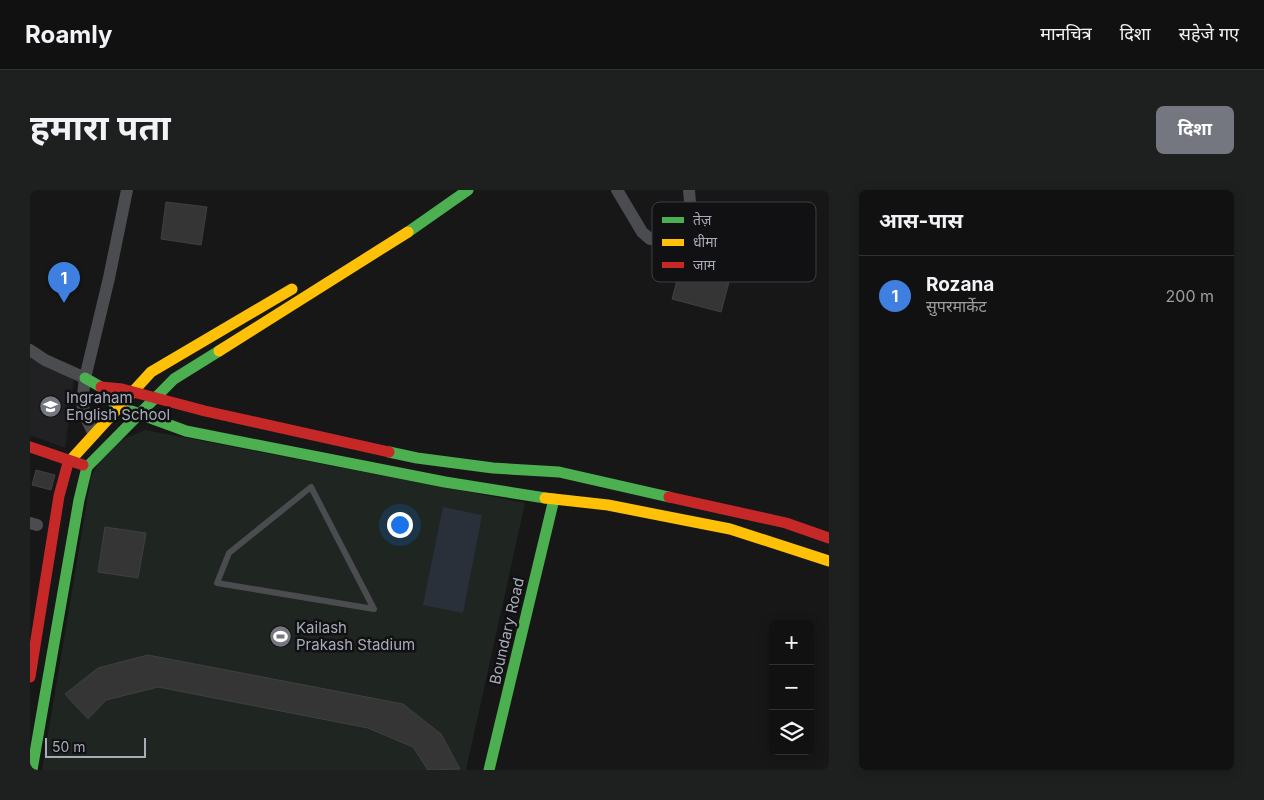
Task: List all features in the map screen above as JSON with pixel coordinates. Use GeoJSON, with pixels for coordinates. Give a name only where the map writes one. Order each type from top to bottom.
{"type":"FeatureCollection","features":[{"type":"Feature","properties":{"kind":"street"},"geometry":{"type":"LineString","coordinates":[[94,434],[85,416],[82,403],[85,378],[110,278],[127,190]]}},
{"type":"Feature","properties":{"kind":"street"},"geometry":{"type":"LineString","coordinates":[[32,770],[79,500],[87,467],[174,379],[389,245],[468,190]]}},
{"type":"Feature","properties":{"kind":"street"},"geometry":{"type":"LineString","coordinates":[[617,190],[642,232],[652,239]]}},
{"type":"Feature","properties":{"kind":"street"},"geometry":{"type":"LineString","coordinates":[[358,250],[382,234]]}},
{"type":"Feature","properties":{"kind":"street"},"geometry":{"type":"LineString","coordinates":[[30,677],[59,496],[69,461],[151,372],[306,280]]}},
{"type":"Feature","properties":{"kind":"street"},"geometry":{"type":"LineString","coordinates":[[30,350],[45,360],[101,387],[115,405],[186,431],[436,480],[554,499],[608,505],[730,529],[829,561]]}},
{"type":"Feature","properties":{"kind":"street"},"geometry":{"type":"LineString","coordinates":[[101,387],[122,389],[204,411],[417,458],[493,468],[559,472],[786,523],[829,538]]}},
{"type":"Feature","properties":{"kind":"street"},"geometry":{"type":"LineString","coordinates":[[30,447],[87,467]]}},
{"type":"Feature","properties":{"kind":"street","name":"Boundary Road"},"geometry":{"type":"LineString","coordinates":[[489,770],[554,499]]}},
{"type":"Feature","properties":{"kind":"street"},"geometry":{"type":"LineString","coordinates":[[44,587],[64,590]]}},
{"type":"Feature","properties":{"kind":"lane"},"geometry":{"type":"LineString","coordinates":[[311,487],[320,504],[374,609],[217,583],[229,553],[311,487]]}},
{"type":"Feature","properties":{"kind":"shaded area","name":"Ingraham English School"},"geometry":{"type":"Polygon","coordinates":[[[30,358],[74,379],[65,448],[30,435],[30,358]]]}},
{"type":"Feature","properties":{"kind":"shaded area","name":"Kailash Prakash Stadium"},"geometry":{"type":"Polygon","coordinates":[[[145,430],[525,503],[466,770],[42,770],[91,477],[108,446],[145,430]]]}},
{"type":"Feature","properties":{"kind":"shaded area"},"geometry":{"type":"Polygon","coordinates":[[[443,507],[482,515],[463,613],[423,605],[443,507]]]}},
{"type":"Feature","properties":{"kind":"building"},"geometry":{"type":"Polygon","coordinates":[[[166,202],[207,207],[201,245],[161,239],[166,202]]]}},
{"type":"Feature","properties":{"kind":"building"},"geometry":{"type":"Polygon","coordinates":[[[677,282],[729,282],[721,312],[672,299],[677,282]]]}},
{"type":"Feature","properties":{"kind":"building"},"geometry":{"type":"Polygon","coordinates":[[[36,470],[55,475],[51,490],[32,485],[36,470]]]}},
{"type":"Feature","properties":{"kind":"building"},"geometry":{"type":"Polygon","coordinates":[[[105,527],[146,533],[138,578],[98,572],[105,527]]]}},
{"type":"Feature","properties":{"kind":"building"},"geometry":{"type":"Polygon","coordinates":[[[148,655],[403,704],[441,734],[460,769],[428,770],[413,747],[368,728],[158,687],[106,700],[88,719],[65,694],[98,668],[148,655]]]}},
{"type":"Feature","properties":{"kind":"traffic: fast"},"geometry":{"type":"LineString","coordinates":[[408,232],[468,190]]}},
{"type":"Feature","properties":{"kind":"traffic: fast"},"geometry":{"type":"LineString","coordinates":[[32,770],[79,500],[87,467],[174,379],[219,351]]}},
{"type":"Feature","properties":{"kind":"traffic: fast"},"geometry":{"type":"LineString","coordinates":[[85,378],[101,387],[115,405],[186,431],[445,482],[545,498]]}},
{"type":"Feature","properties":{"kind":"traffic: fast"},"geometry":{"type":"LineString","coordinates":[[389,452],[417,458],[493,468],[559,472],[669,497]]}},
{"type":"Feature","properties":{"kind":"traffic: fast"},"geometry":{"type":"LineString","coordinates":[[489,770],[554,499]]}},
{"type":"Feature","properties":{"kind":"traffic: slow"},"geometry":{"type":"LineString","coordinates":[[219,351],[408,232]]}},
{"type":"Feature","properties":{"kind":"traffic: slow"},"geometry":{"type":"LineString","coordinates":[[68,463],[151,372],[292,289]]}},
{"type":"Feature","properties":{"kind":"traffic: slow"},"geometry":{"type":"LineString","coordinates":[[545,498],[608,505],[730,529],[829,561]]}},
{"type":"Feature","properties":{"kind":"traffic: jam"},"geometry":{"type":"LineString","coordinates":[[101,387],[122,389],[205,411],[389,452]]}},
{"type":"Feature","properties":{"kind":"traffic: jam"},"geometry":{"type":"LineString","coordinates":[[30,447],[83,465]]}},
{"type":"Feature","properties":{"kind":"traffic: jam"},"geometry":{"type":"LineString","coordinates":[[30,677],[59,496],[68,463]]}},
{"type":"Feature","properties":{"kind":"traffic: jam"},"geometry":{"type":"LineString","coordinates":[[669,497],[786,523],[829,538]]}},
{"type":"Feature","properties":{"kind":"place","name":"Rozana"},"geometry":{"type":"Point","coordinates":[64,303]}},
{"type":"Feature","properties":{"kind":"place","name":"Ingraham English School"},"geometry":{"type":"Point","coordinates":[50,407]}},
{"type":"Feature","properties":{"kind":"place","name":"Kailash Prakash Stadium"},"geometry":{"type":"Point","coordinates":[280,637]}}]}
